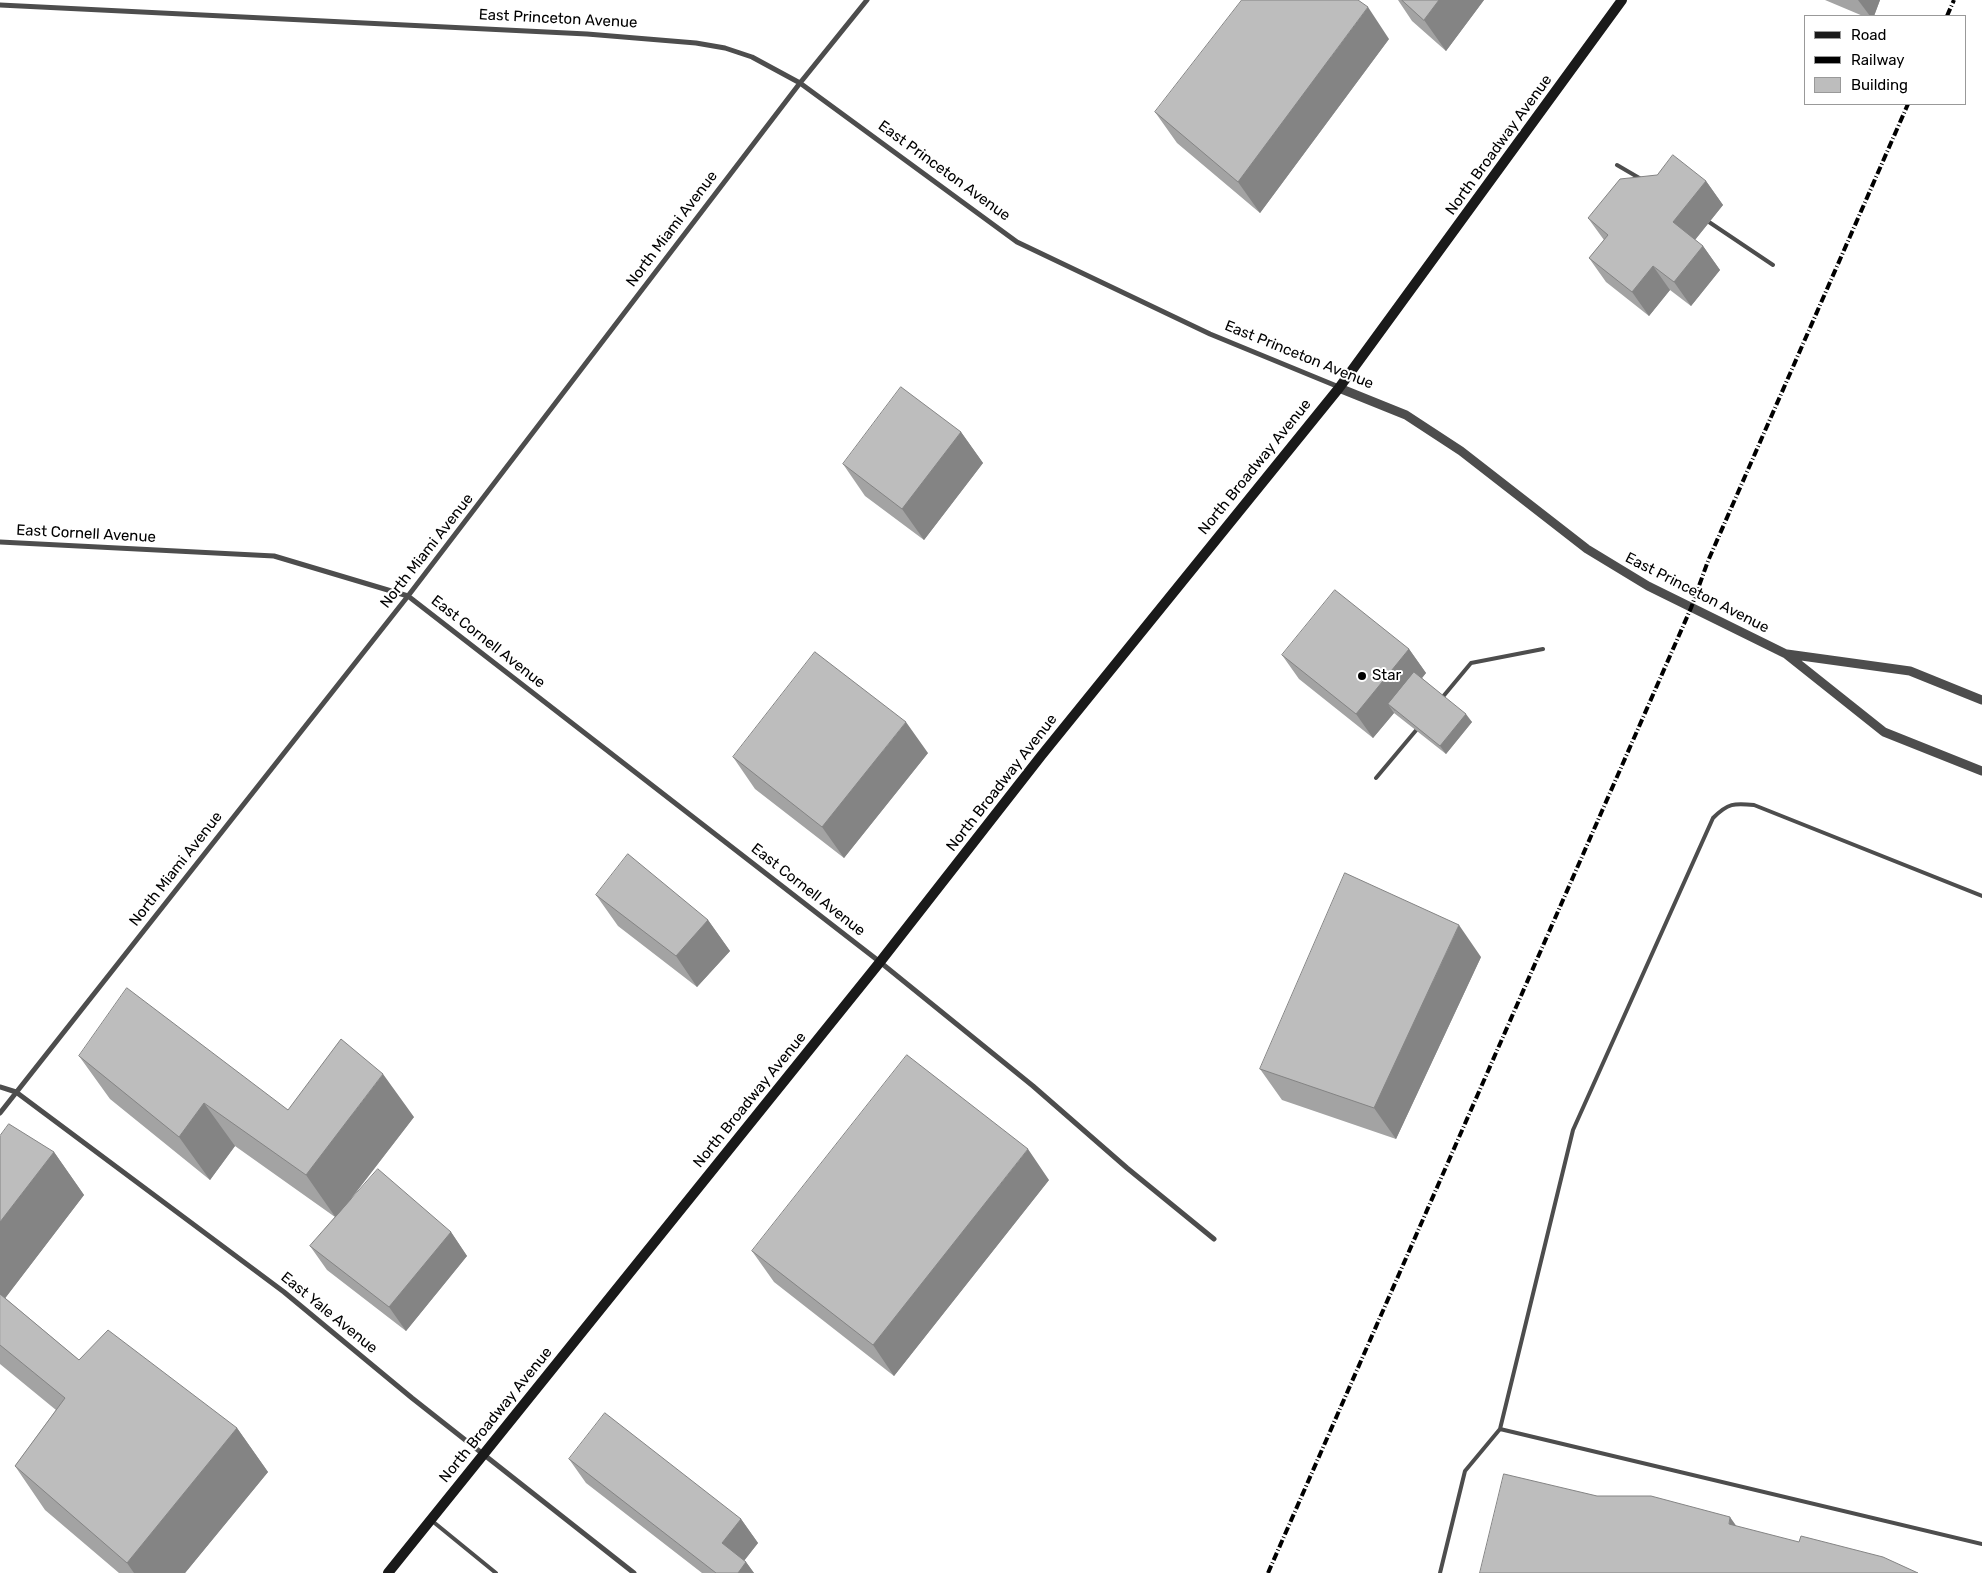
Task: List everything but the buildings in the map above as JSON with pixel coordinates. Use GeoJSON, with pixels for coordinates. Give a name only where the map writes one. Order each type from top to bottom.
{"type":"FeatureCollection","features":[{"type":"Feature","properties":{"kind":"main road","name":"North Broadway Avenue"},"geometry":{"type":"LineString","coordinates":[[388,1573],[880,962],[1041,756],[1340,388],[1622,0]]}},
{"type":"Feature","properties":{"kind":"street","name":"North Miami Avenue"},"geometry":{"type":"LineString","coordinates":[[0,1113],[408,596],[800,83],[867,0]]}},
{"type":"Feature","properties":{"kind":"street","name":"East Princeton Avenue"},"geometry":{"type":"LineString","coordinates":[[0,5],[587,34],[696,43],[725,48],[752,57],[800,83],[1017,242],[1210,334],[1406,415],[1461,451],[1587,549],[1648,586],[1786,654],[1884,732],[1982,771]]}},
{"type":"Feature","properties":{"kind":"street","name":"East Cornell Avenue"},"geometry":{"type":"LineString","coordinates":[[0,542],[274,556],[408,596],[880,962],[1033,1086],[1127,1168],[1214,1239]]}},
{"type":"Feature","properties":{"kind":"street","name":"East Princeton Avenue"},"geometry":{"type":"LineString","coordinates":[[1786,654],[1910,671],[1982,700]]}},
{"type":"Feature","properties":{"kind":"street","name":"East Yale Avenue"},"geometry":{"type":"LineString","coordinates":[[0,1087],[16,1092],[284,1292],[483,1454],[634,1573]]}},
{"type":"Feature","properties":{"kind":"lane"},"geometry":{"type":"LineString","coordinates":[[1617,165],[1650,184]]}},
{"type":"Feature","properties":{"kind":"lane"},"geometry":{"type":"LineString","coordinates":[[1699,215],[1773,264]]}},
{"type":"Feature","properties":{"kind":"lane"},"geometry":{"type":"LineString","coordinates":[[1439,702],[1471,663],[1543,649]]}},
{"type":"Feature","properties":{"kind":"lane"},"geometry":{"type":"LineString","coordinates":[[1376,778],[1420,724]]}},
{"type":"Feature","properties":{"kind":"lane"},"geometry":{"type":"LineString","coordinates":[[1440,1573],[1465,1471],[1500,1429],[1573,1130],[1714,818],[1723,808],[1737,803],[1754,804],[1982,896]]}},
{"type":"Feature","properties":{"kind":"lane"},"geometry":{"type":"LineString","coordinates":[[1500,1429],[1982,1544]]}},
{"type":"Feature","properties":{"kind":"lane"},"geometry":{"type":"LineString","coordinates":[[431,1520],[496,1573]]}},
{"type":"Feature","properties":{"kind":"railway"},"geometry":{"type":"LineString","coordinates":[[1947,15],[1954,0]]}},
{"type":"Feature","properties":{"kind":"railway"},"geometry":{"type":"LineString","coordinates":[[1268,1573],[1691,608],[1708,561],[1908,105]]}},
{"type":"Feature","properties":{"kind":"place","name":"Star"},"geometry":{"type":"Point","coordinates":[1362,676]}}]}
